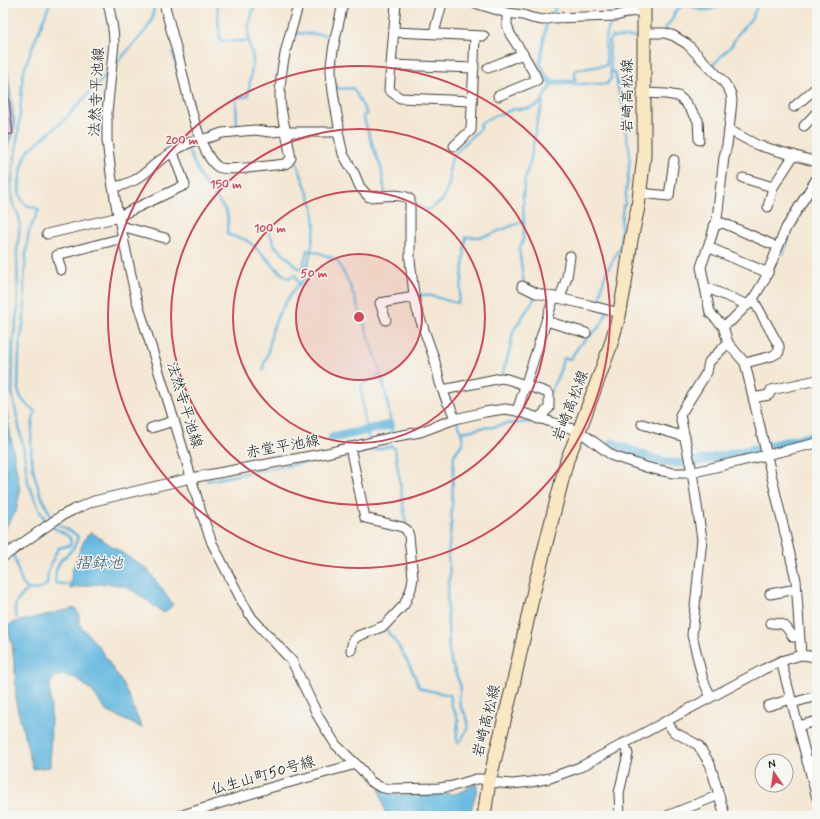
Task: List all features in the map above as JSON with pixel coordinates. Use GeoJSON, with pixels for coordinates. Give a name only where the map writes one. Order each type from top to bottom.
{"type":"FeatureCollection","features":[{"type":"Feature","properties":{"kind":"main road","name":"岩崎高松線"},"geometry":{"type":"LineString","coordinates":[[484,816],[489,782],[536,581],[567,460],[610,347],[619,313],[638,207],[644,156],[643,6]]}},
{"type":"Feature","properties":{"kind":"street","name":"法然寺平池線"},"geometry":{"type":"LineString","coordinates":[[108,3],[114,33],[107,113],[109,158],[113,187],[136,298],[200,509],[212,543],[252,618],[292,661],[319,718],[336,745],[359,767],[370,781],[380,787],[389,789],[439,788],[476,779],[512,784],[550,778],[580,767],[764,668],[801,655]]}},
{"type":"Feature","properties":{"kind":"street"},"geometry":{"type":"LineString","coordinates":[[164,3],[190,109],[201,140],[207,153],[219,167],[225,169],[285,164],[292,158],[280,102],[282,70],[288,40],[299,3]]}},
{"type":"Feature","properties":{"kind":"street"},"geometry":{"type":"LineString","coordinates":[[343,3],[334,43],[331,68],[338,132],[344,154],[360,188],[369,198],[385,195],[406,196],[410,198],[410,260],[414,297],[434,358],[442,390],[455,419]]}},
{"type":"Feature","properties":{"kind":"street"},"geometry":{"type":"LineString","coordinates":[[396,3],[389,90],[400,98],[472,101]]}},
{"type":"Feature","properties":{"kind":"street"},"geometry":{"type":"LineString","coordinates":[[434,33],[442,3]]}},
{"type":"Feature","properties":{"kind":"street"},"geometry":{"type":"LineString","coordinates":[[475,3],[507,13],[543,20],[552,18],[616,16],[643,6]]}},
{"type":"Feature","properties":{"kind":"street"},"geometry":{"type":"LineString","coordinates":[[498,96],[537,80],[510,34],[507,24],[507,13]]}},
{"type":"Feature","properties":{"kind":"street"},"geometry":{"type":"LineString","coordinates":[[394,32],[480,36],[474,68],[471,130],[454,146]]}},
{"type":"Feature","properties":{"kind":"street"},"geometry":{"type":"LineString","coordinates":[[644,33],[665,33],[674,36],[687,44],[722,80],[731,94],[730,130],[724,157],[717,219],[701,266],[710,313],[723,326],[728,343],[745,363],[796,580],[801,655],[817,657]]}},
{"type":"Feature","properties":{"kind":"street"},"geometry":{"type":"LineString","coordinates":[[488,68],[523,54]]}},
{"type":"Feature","properties":{"kind":"street"},"geometry":{"type":"LineString","coordinates":[[391,65],[474,68]]}},
{"type":"Feature","properties":{"kind":"street"},"geometry":{"type":"LineString","coordinates":[[794,107],[817,87]]}},
{"type":"Feature","properties":{"kind":"street"},"geometry":{"type":"LineString","coordinates":[[644,93],[678,96],[685,102],[698,120],[699,140]]}},
{"type":"Feature","properties":{"kind":"street"},"geometry":{"type":"LineString","coordinates":[[804,126],[817,112]]}},
{"type":"Feature","properties":{"kind":"street"},"geometry":{"type":"LineString","coordinates":[[113,187],[135,180],[146,173],[159,161],[191,142],[222,133],[256,130],[270,132],[284,130],[286,132],[338,132]]}},
{"type":"Feature","properties":{"kind":"street"},"geometry":{"type":"LineString","coordinates":[[730,130],[757,145],[817,162]]}},
{"type":"Feature","properties":{"kind":"street"},"geometry":{"type":"LineString","coordinates":[[48,234],[119,220],[157,193],[185,185],[175,172],[173,152]]}},
{"type":"Feature","properties":{"kind":"street"},"geometry":{"type":"LineString","coordinates":[[768,207],[773,187],[794,155]]}},
{"type":"Feature","properties":{"kind":"street"},"geometry":{"type":"LineString","coordinates":[[640,193],[669,196],[674,160]]}},
{"type":"Feature","properties":{"kind":"street"},"geometry":{"type":"LineString","coordinates":[[743,178],[773,187]]}},
{"type":"Feature","properties":{"kind":"street"},"geometry":{"type":"LineString","coordinates":[[723,326],[732,321],[750,302],[764,282],[786,228],[817,178]]}},
{"type":"Feature","properties":{"kind":"street"},"geometry":{"type":"LineString","coordinates":[[119,220],[165,238]]}},
{"type":"Feature","properties":{"kind":"street"},"geometry":{"type":"LineString","coordinates":[[714,226],[723,223],[771,244]]}},
{"type":"Feature","properties":{"kind":"street"},"geometry":{"type":"LineString","coordinates":[[61,270],[57,255],[84,252],[123,238]]}},
{"type":"Feature","properties":{"kind":"street"},"geometry":{"type":"LineString","coordinates":[[708,247],[768,273]]}},
{"type":"Feature","properties":{"kind":"street"},"geometry":{"type":"LineString","coordinates":[[517,411],[546,321],[567,276],[570,256]]}},
{"type":"Feature","properties":{"kind":"street"},"geometry":{"type":"LineString","coordinates":[[522,286],[536,292],[619,313]]}},
{"type":"Feature","properties":{"kind":"street"},"geometry":{"type":"LineString","coordinates":[[705,287],[750,302],[779,346],[779,352],[772,356],[745,363]]}},
{"type":"Feature","properties":{"kind":"street"},"geometry":{"type":"LineString","coordinates":[[386,320],[380,303],[414,297]]}},
{"type":"Feature","properties":{"kind":"street"},"geometry":{"type":"LineString","coordinates":[[546,321],[586,333]]}},
{"type":"Feature","properties":{"kind":"street"},"geometry":{"type":"LineString","coordinates":[[711,697],[703,680],[692,635],[702,539],[691,466],[680,415],[706,372],[709,362],[728,343]]}},
{"type":"Feature","properties":{"kind":"street"},"geometry":{"type":"LineString","coordinates":[[442,390],[501,378],[549,394],[549,408],[538,419]]}},
{"type":"Feature","properties":{"kind":"street"},"geometry":{"type":"LineString","coordinates":[[753,398],[768,395],[771,390],[817,380]]}},
{"type":"Feature","properties":{"kind":"street","name":"赤堂平池線"},"geometry":{"type":"LineString","coordinates":[[3,557],[61,516],[94,501],[191,478],[306,458],[392,437],[420,432],[455,419],[485,412],[505,410],[517,411],[579,431]]}},
{"type":"Feature","properties":{"kind":"street"},"geometry":{"type":"LineString","coordinates":[[150,428],[174,421]]}},
{"type":"Feature","properties":{"kind":"street"},"geometry":{"type":"LineString","coordinates":[[642,424],[685,437]]}},
{"type":"Feature","properties":{"kind":"street"},"geometry":{"type":"LineString","coordinates":[[579,431],[613,456],[649,468],[673,473],[691,466],[765,449],[817,443]]}},
{"type":"Feature","properties":{"kind":"street"},"geometry":{"type":"LineString","coordinates":[[350,447],[365,518],[402,527],[407,530],[409,536],[413,578],[411,589],[404,605],[384,626],[358,636],[353,640],[351,650]]}},
{"type":"Feature","properties":{"kind":"street"},"geometry":{"type":"LineString","coordinates":[[770,594],[796,588]]}},
{"type":"Feature","properties":{"kind":"street"},"geometry":{"type":"LineString","coordinates":[[771,623],[780,623],[787,626],[793,637],[799,636]]}},
{"type":"Feature","properties":{"kind":"street"},"geometry":{"type":"LineString","coordinates":[[781,662],[817,798]]}},
{"type":"Feature","properties":{"kind":"street"},"geometry":{"type":"LineString","coordinates":[[768,706],[817,696]]}},
{"type":"Feature","properties":{"kind":"street"},"geometry":{"type":"LineString","coordinates":[[666,721],[674,732],[698,745],[710,764],[725,816]]}},
{"type":"Feature","properties":{"kind":"street"},"geometry":{"type":"LineString","coordinates":[[798,726],[817,721]]}},
{"type":"Feature","properties":{"kind":"street"},"geometry":{"type":"LineString","coordinates":[[620,816],[619,793],[628,754],[624,743]]}},
{"type":"Feature","properties":{"kind":"street"},"geometry":{"type":"LineString","coordinates":[[807,762],[817,759]]}},
{"type":"Feature","properties":{"kind":"street","name":"仏生山町50号線"},"geometry":{"type":"LineString","coordinates":[[179,816],[269,788],[359,767]]}},
{"type":"Feature","properties":{"kind":"street"},"geometry":{"type":"LineString","coordinates":[[667,816],[719,795]]}},
{"type":"Feature","properties":{"kind":"water"},"geometry":{"type":"Polygon","coordinates":[[[3,38],[15,126],[8,145],[3,187],[3,38]]]}},
{"type":"Feature","properties":{"kind":"water"},"geometry":{"type":"Polygon","coordinates":[[[3,292],[4,396],[20,491],[16,512],[5,528],[3,528],[3,292]]]}},
{"type":"Feature","properties":{"kind":"water","name":"摺鉢池"},"geometry":{"type":"Polygon","coordinates":[[[91,532],[148,570],[173,605],[164,613],[128,588],[115,584],[91,585],[70,589],[72,570],[85,538],[91,532]]]}},
{"type":"Feature","properties":{"kind":"water"},"geometry":{"type":"Polygon","coordinates":[[[75,608],[79,614],[79,624],[99,647],[124,686],[142,728],[106,711],[93,692],[76,678],[62,675],[55,677],[50,684],[50,767],[33,769],[16,703],[12,644],[7,626],[16,622],[75,608]]]}},
{"type":"Feature","properties":{"kind":"water"},"geometry":{"type":"Polygon","coordinates":[[[477,781],[477,790],[469,816],[386,816],[379,788],[396,795],[441,793],[455,794],[467,789],[477,781]]]}},
{"type":"Feature","properties":{"kind":"building"},"geometry":{"type":"Polygon","coordinates":[[[3,61],[13,134],[3,135],[3,61]]]}},
{"type":"Feature","properties":{"kind":"waterway"},"geometry":{"type":"LineString","coordinates":[[47,523],[28,483],[24,451],[12,393],[13,342],[18,307],[17,252],[20,223],[19,216],[12,201],[11,185],[19,127],[23,73],[50,3]]}},
{"type":"Feature","properties":{"kind":"waterway"},"geometry":{"type":"LineString","coordinates":[[115,65],[146,30],[153,17],[154,3]]}},
{"type":"Feature","properties":{"kind":"waterway"},"geometry":{"type":"LineString","coordinates":[[217,3],[220,41],[248,41],[252,53],[253,60],[248,96],[236,98],[237,129]]}},
{"type":"Feature","properties":{"kind":"waterway"},"geometry":{"type":"LineString","coordinates":[[248,41],[249,25],[255,3]]}},
{"type":"Feature","properties":{"kind":"waterway"},"geometry":{"type":"LineString","coordinates":[[494,3],[507,8]]}},
{"type":"Feature","properties":{"kind":"waterway"},"geometry":{"type":"LineString","coordinates":[[554,16],[555,3]]}},
{"type":"Feature","properties":{"kind":"waterway"},"geometry":{"type":"LineString","coordinates":[[701,10],[709,3]]}},
{"type":"Feature","properties":{"kind":"waterway"},"geometry":{"type":"LineString","coordinates":[[664,30],[673,18],[674,13],[680,7],[687,5],[708,10],[733,3]]}},
{"type":"Feature","properties":{"kind":"waterway"},"geometry":{"type":"LineString","coordinates":[[711,67],[732,45],[738,34],[751,19],[759,3]]}},
{"type":"Feature","properties":{"kind":"waterway"},"geometry":{"type":"LineString","coordinates":[[547,21],[540,63],[549,79],[554,81],[574,81],[575,70],[607,65],[605,40],[612,18]]}},
{"type":"Feature","properties":{"kind":"waterway"},"geometry":{"type":"LineString","coordinates":[[513,25],[545,80],[552,84],[607,84],[611,78],[609,40],[612,37],[639,37]]}},
{"type":"Feature","properties":{"kind":"waterway"},"geometry":{"type":"LineString","coordinates":[[294,33],[335,35]]}},
{"type":"Feature","properties":{"kind":"waterway"},"geometry":{"type":"LineString","coordinates":[[173,53],[179,77]]}},
{"type":"Feature","properties":{"kind":"waterway"},"geometry":{"type":"LineString","coordinates":[[53,519],[40,493],[33,466],[31,439],[35,411],[21,398],[18,390],[19,354],[25,306],[24,282],[26,254],[29,231],[39,210],[25,204],[23,201],[19,192],[20,180],[23,163],[29,150],[62,122],[109,72]]}},
{"type":"Feature","properties":{"kind":"waterway"},"geometry":{"type":"LineString","coordinates":[[599,305],[605,275],[621,245],[621,225],[623,206],[625,204],[630,154],[623,106],[615,72],[611,72]]}},
{"type":"Feature","properties":{"kind":"waterway"},"geometry":{"type":"LineString","coordinates":[[524,284],[519,249],[523,241],[523,196],[525,179],[531,158],[537,121],[544,96],[552,84]]}},
{"type":"Feature","properties":{"kind":"waterway"},"geometry":{"type":"LineString","coordinates":[[336,85],[338,89],[353,88],[367,114],[363,116],[381,167],[385,193]]}},
{"type":"Feature","properties":{"kind":"waterway"},"geometry":{"type":"LineString","coordinates":[[413,205],[428,210],[442,201],[449,184],[449,172],[452,157],[477,132],[481,127],[479,125],[490,118],[511,110],[532,108],[543,100]]}},
{"type":"Feature","properties":{"kind":"waterway"},"geometry":{"type":"LineString","coordinates":[[185,103],[188,114]]}},
{"type":"Feature","properties":{"kind":"waterway"},"geometry":{"type":"LineString","coordinates":[[187,147],[201,178],[226,211],[228,218],[227,233],[246,240],[253,245],[288,278],[295,275],[299,285]]}},
{"type":"Feature","properties":{"kind":"waterway"},"geometry":{"type":"LineString","coordinates":[[263,370],[268,354],[272,331],[278,315],[292,292],[305,278],[315,227],[313,206],[294,156]]}},
{"type":"Feature","properties":{"kind":"waterway"},"geometry":{"type":"LineString","coordinates":[[416,295],[427,295],[458,303],[462,280],[466,237],[489,235],[524,221]]}},
{"type":"Feature","properties":{"kind":"waterway"},"geometry":{"type":"LineString","coordinates":[[783,254],[794,222]]}},
{"type":"Feature","properties":{"kind":"waterway"},"geometry":{"type":"LineString","coordinates":[[269,232],[275,246],[300,269],[303,267],[307,250],[317,252],[337,260],[350,285],[377,360],[387,399],[392,431],[390,435]]}},
{"type":"Feature","properties":{"kind":"waterway"},"geometry":{"type":"LineString","coordinates":[[502,376],[510,349],[513,331],[537,295]]}},
{"type":"Feature","properties":{"kind":"waterway"},"geometry":{"type":"LineString","coordinates":[[550,393],[560,371],[563,359],[570,359],[579,346],[596,331],[602,323],[606,312]]}},
{"type":"Feature","properties":{"kind":"waterway"},"geometry":{"type":"LineString","coordinates":[[369,440],[364,418],[361,386],[381,374]]}},
{"type":"Feature","properties":{"kind":"waterway"},"geometry":{"type":"LineString","coordinates":[[462,432],[505,424],[533,422],[535,419]]}},
{"type":"Feature","properties":{"kind":"waterway"},"geometry":{"type":"LineString","coordinates":[[457,420],[462,435],[463,444],[454,455],[451,526],[448,556],[450,574],[447,597],[449,651],[452,664],[461,687],[459,699],[460,706],[468,721],[468,727],[461,741]]}},
{"type":"Feature","properties":{"kind":"waterway"},"geometry":{"type":"LineString","coordinates":[[332,438],[390,425]]}},
{"type":"Feature","properties":{"kind":"waterway"},"geometry":{"type":"LineString","coordinates":[[612,443],[656,460],[680,463],[695,462],[817,435]]}},
{"type":"Feature","properties":{"kind":"waterway"},"geometry":{"type":"LineString","coordinates":[[353,453],[392,446],[395,449],[406,523],[405,527]]}},
{"type":"Feature","properties":{"kind":"waterway"},"geometry":{"type":"LineString","coordinates":[[207,481],[316,461],[328,457],[332,459],[346,453]]}},
{"type":"Feature","properties":{"kind":"waterway"},"geometry":{"type":"LineString","coordinates":[[56,523],[78,537],[75,545],[61,560],[56,570],[55,583],[72,585]]}},
{"type":"Feature","properties":{"kind":"waterway"},"geometry":{"type":"LineString","coordinates":[[13,554],[22,583],[27,589],[37,590],[47,585],[48,571],[56,552],[59,548],[70,545],[71,542],[68,536],[51,526]]}},
{"type":"Feature","properties":{"kind":"waterway"},"geometry":{"type":"LineString","coordinates":[[3,540],[8,543],[11,549]]}},
{"type":"Feature","properties":{"kind":"waterway"},"geometry":{"type":"LineString","coordinates":[[17,618],[15,613],[15,605],[28,589]]}},
{"type":"Feature","properties":{"kind":"waterway"},"geometry":{"type":"LineString","coordinates":[[385,627],[405,657],[419,687],[450,695],[451,704],[458,720],[458,743]]}}]}
